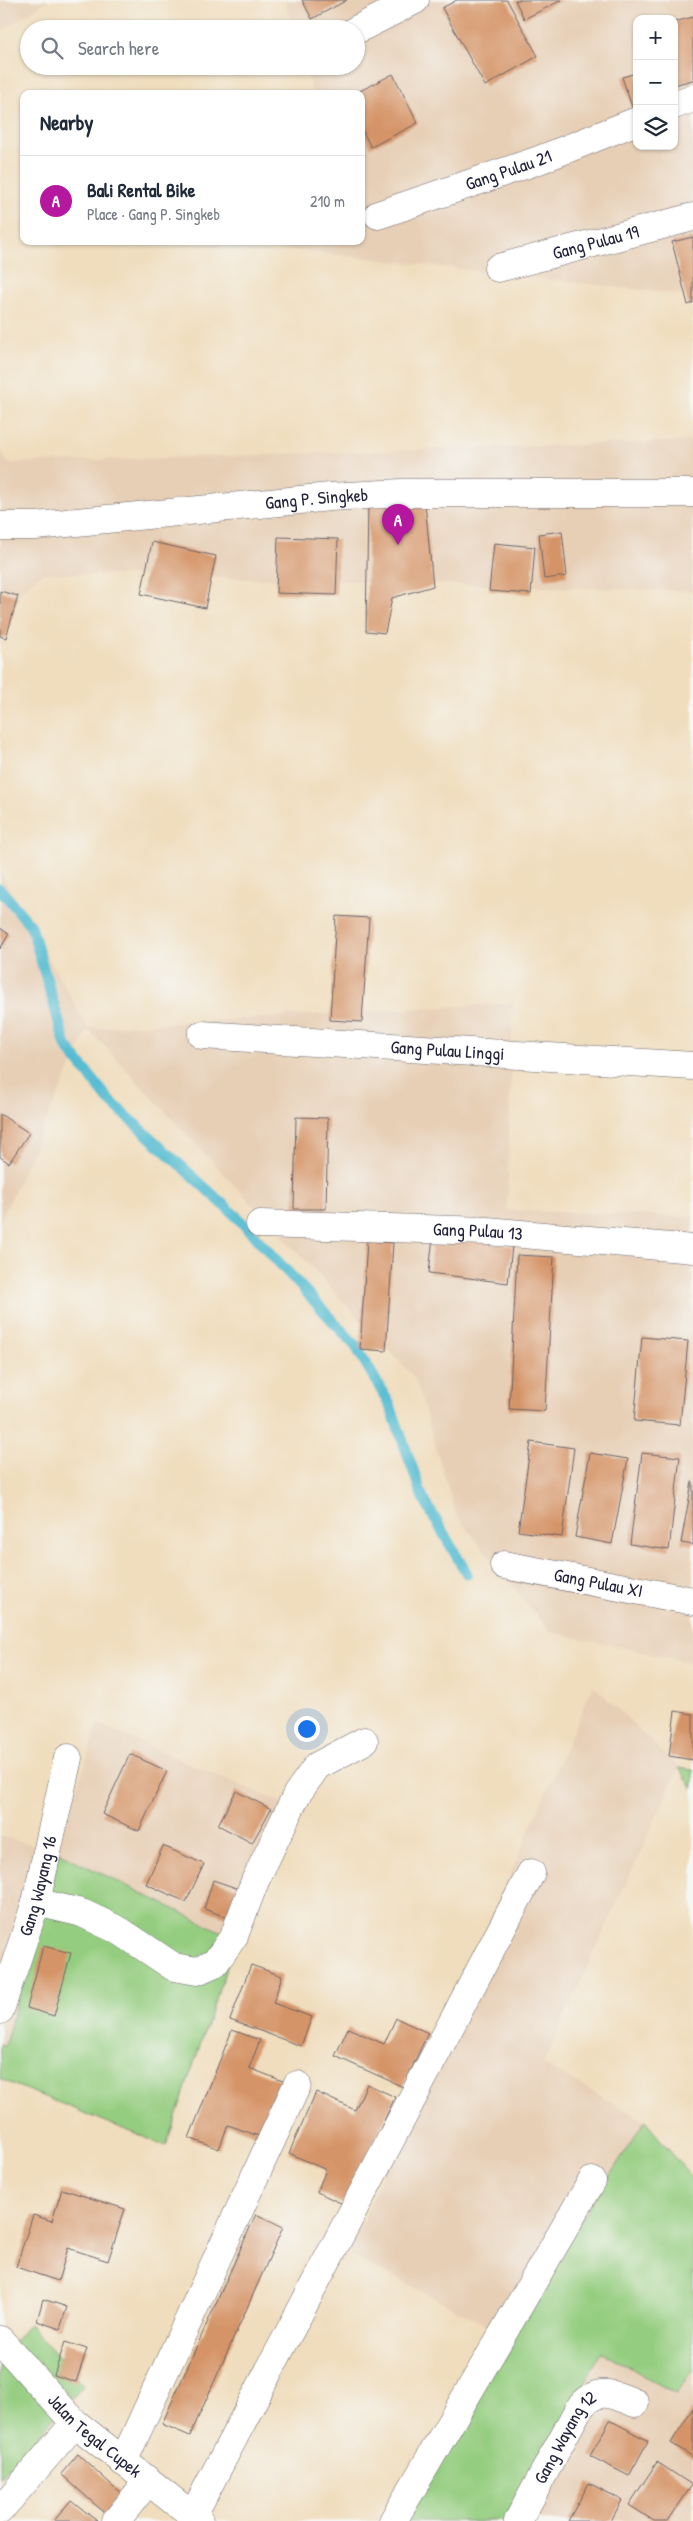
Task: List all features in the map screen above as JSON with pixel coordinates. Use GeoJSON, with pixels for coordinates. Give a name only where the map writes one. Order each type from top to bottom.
{"type":"FeatureCollection","features":[{"type":"Feature","properties":{"kind":"street"},"geometry":{"type":"LineString","coordinates":[[365,25],[415,0]]}},
{"type":"Feature","properties":{"kind":"street"},"geometry":{"type":"LineString","coordinates":[[678,104],[693,98]]}},
{"type":"Feature","properties":{"kind":"street","name":"Gang Pulau 21"},"geometry":{"type":"LineString","coordinates":[[378,215],[539,160],[633,123]]}},
{"type":"Feature","properties":{"kind":"street","name":"Gang Pulau 19"},"geometry":{"type":"LineString","coordinates":[[498,268],[693,217]]}},
{"type":"Feature","properties":{"kind":"street","name":"Gang P. Singkeb"},"geometry":{"type":"LineString","coordinates":[[0,526],[36,526],[330,497],[401,493],[693,494]]}},
{"type":"Feature","properties":{"kind":"street","name":"Gang Pulau Linggi"},"geometry":{"type":"LineString","coordinates":[[202,1035],[693,1066]]}},
{"type":"Feature","properties":{"kind":"street","name":"Gang Pulau 13"},"geometry":{"type":"LineString","coordinates":[[260,1224],[487,1231],[693,1249]]}},
{"type":"Feature","properties":{"kind":"street","name":"Gang Pulau XI"},"geometry":{"type":"LineString","coordinates":[[504,1565],[693,1601]]}},
{"type":"Feature","properties":{"kind":"street"},"geometry":{"type":"LineString","coordinates":[[36,1902],[82,1913],[120,1931],[174,1967],[197,1971],[215,1963],[234,1936],[255,1881],[297,1794],[317,1766],[364,1741]]}},
{"type":"Feature","properties":{"kind":"street","name":"Gang Wayang 16"},"geometry":{"type":"LineString","coordinates":[[0,2010],[36,1902],[68,1758]]}},
{"type":"Feature","properties":{"kind":"street"},"geometry":{"type":"LineString","coordinates":[[196,2518],[531,1873]]}},
{"type":"Feature","properties":{"kind":"street"},"geometry":{"type":"LineString","coordinates":[[123,2462],[297,2085]]}},
{"type":"Feature","properties":{"kind":"street"},"geometry":{"type":"LineString","coordinates":[[393,2521],[592,2181]]}},
{"type":"Feature","properties":{"kind":"street","name":"Jalan Tegal Cupek"},"geometry":{"type":"LineString","coordinates":[[4,2354],[75,2423],[196,2518]]}},
{"type":"Feature","properties":{"kind":"street","name":"Gang Wayang 12"},"geometry":{"type":"LineString","coordinates":[[518,2521],[585,2400],[594,2395],[604,2393],[635,2403]]}},
{"type":"Feature","properties":{"kind":"street"},"geometry":{"type":"LineString","coordinates":[[0,2510],[75,2423]]}},
{"type":"Feature","properties":{"kind":"street"},"geometry":{"type":"LineString","coordinates":[[116,2521],[148,2482]]}},
{"type":"Feature","properties":{"kind":"shaded area"},"geometry":{"type":"Polygon","coordinates":[[[0,0],[48,0],[0,32],[0,0]]]}},
{"type":"Feature","properties":{"kind":"shaded area"},"geometry":{"type":"Polygon","coordinates":[[[285,0],[693,0],[693,296],[253,245],[365,245],[365,90],[311,90],[307,75],[365,75],[365,20],[291,20],[285,0]]]}},
{"type":"Feature","properties":{"kind":"shaded area"},"geometry":{"type":"Polygon","coordinates":[[[693,441],[693,591],[42,573],[0,611],[0,449],[8,463],[693,441]]]}},
{"type":"Feature","properties":{"kind":"shaded area"},"geometry":{"type":"Polygon","coordinates":[[[0,872],[88,1028],[513,1003],[507,1210],[693,1217],[693,1663],[550,1632],[456,1515],[415,1378],[88,1029],[0,1223],[0,872]]]}},
{"type":"Feature","properties":{"kind":"shaded area"},"geometry":{"type":"Polygon","coordinates":[[[593,1685],[679,1768],[543,2064],[645,2121],[506,2335],[349,2254],[446,2021],[593,1685]]]}},
{"type":"Feature","properties":{"kind":"shaded area"},"geometry":{"type":"Polygon","coordinates":[[[98,1724],[284,1804],[236,1939],[57,1852],[5,2045],[0,2044],[0,1836],[57,1851],[98,1724]]]}},
{"type":"Feature","properties":{"kind":"shaded area"},"geometry":{"type":"Polygon","coordinates":[[[601,2351],[676,2394],[693,2369],[693,2521],[516,2521],[601,2351]]]}},
{"type":"Feature","properties":{"kind":"green space"},"geometry":{"type":"Polygon","coordinates":[[[679,1768],[693,1770],[693,1789],[679,1768]]]}},
{"type":"Feature","properties":{"kind":"green space"},"geometry":{"type":"Polygon","coordinates":[[[57,1852],[236,1939],[166,2146],[0,2079],[0,2044],[5,2045],[57,1852]]]}},
{"type":"Feature","properties":{"kind":"green space"},"geometry":{"type":"Polygon","coordinates":[[[645,2121],[693,2179],[693,2369],[676,2394],[601,2351],[516,2521],[393,2521],[506,2335],[645,2121]]]}},
{"type":"Feature","properties":{"kind":"green space"},"geometry":{"type":"Polygon","coordinates":[[[29,2324],[84,2385],[0,2478],[0,2358],[29,2324]]]}},
{"type":"Feature","properties":{"kind":"building"},"geometry":{"type":"Polygon","coordinates":[[[302,0],[347,0],[312,19],[302,0]]]}},
{"type":"Feature","properties":{"kind":"building"},"geometry":{"type":"Polygon","coordinates":[[[457,0],[507,0],[538,56],[485,86],[442,8],[457,0]]]}},
{"type":"Feature","properties":{"kind":"building"},"geometry":{"type":"Polygon","coordinates":[[[515,0],[562,0],[524,19],[515,0]]]}},
{"type":"Feature","properties":{"kind":"building"},"geometry":{"type":"Polygon","coordinates":[[[693,17],[693,80],[678,84],[678,60],[678,21],[693,17]]]}},
{"type":"Feature","properties":{"kind":"building"},"geometry":{"type":"Polygon","coordinates":[[[393,74],[418,123],[371,147],[365,136],[365,90],[362,90],[393,74]]]}},
{"type":"Feature","properties":{"kind":"building"},"geometry":{"type":"Polygon","coordinates":[[[633,74],[633,110],[622,77],[633,74]]]}},
{"type":"Feature","properties":{"kind":"building"},"geometry":{"type":"Polygon","coordinates":[[[693,237],[693,303],[688,305],[672,242],[693,237]]]}},
{"type":"Feature","properties":{"kind":"building"},"geometry":{"type":"Polygon","coordinates":[[[425,503],[433,586],[392,598],[385,633],[366,631],[368,505],[425,503]]]}},
{"type":"Feature","properties":{"kind":"building"},"geometry":{"type":"Polygon","coordinates":[[[562,531],[567,576],[544,579],[539,534],[562,531]]]}},
{"type":"Feature","properties":{"kind":"building"},"geometry":{"type":"Polygon","coordinates":[[[278,537],[338,539],[336,595],[276,593],[278,537]]]}},
{"type":"Feature","properties":{"kind":"building"},"geometry":{"type":"Polygon","coordinates":[[[152,542],[216,556],[205,608],[141,594],[152,542]]]}},
{"type":"Feature","properties":{"kind":"building"},"geometry":{"type":"Polygon","coordinates":[[[494,543],[535,547],[531,594],[489,591],[494,543]]]}},
{"type":"Feature","properties":{"kind":"building"},"geometry":{"type":"Polygon","coordinates":[[[0,591],[18,596],[6,638],[0,636],[0,591]]]}},
{"type":"Feature","properties":{"kind":"building"},"geometry":{"type":"Polygon","coordinates":[[[336,916],[369,918],[362,1022],[330,1020],[336,916]]]}},
{"type":"Feature","properties":{"kind":"building"},"geometry":{"type":"Polygon","coordinates":[[[0,928],[9,934],[0,949],[0,928]]]}},
{"type":"Feature","properties":{"kind":"building"},"geometry":{"type":"Polygon","coordinates":[[[0,1114],[29,1133],[9,1163],[0,1157],[0,1114]]]}},
{"type":"Feature","properties":{"kind":"building"},"geometry":{"type":"Polygon","coordinates":[[[296,1117],[328,1118],[326,1209],[294,1209],[296,1117]]]}},
{"type":"Feature","properties":{"kind":"building"},"geometry":{"type":"Polygon","coordinates":[[[433,1236],[512,1246],[508,1283],[429,1273],[433,1236]]]}},
{"type":"Feature","properties":{"kind":"building"},"geometry":{"type":"Polygon","coordinates":[[[367,1241],[393,1243],[386,1351],[360,1349],[367,1241]]]}},
{"type":"Feature","properties":{"kind":"building"},"geometry":{"type":"Polygon","coordinates":[[[517,1255],[554,1257],[545,1411],[509,1409],[517,1255]]]}},
{"type":"Feature","properties":{"kind":"building"},"geometry":{"type":"Polygon","coordinates":[[[642,1337],[688,1341],[680,1425],[634,1421],[642,1337]]]}},
{"type":"Feature","properties":{"kind":"building"},"geometry":{"type":"Polygon","coordinates":[[[531,1442],[574,1448],[562,1537],[518,1531],[531,1442]]]}},
{"type":"Feature","properties":{"kind":"building"},"geometry":{"type":"Polygon","coordinates":[[[590,1453],[628,1459],[612,1544],[575,1537],[590,1453]]]}},
{"type":"Feature","properties":{"kind":"building"},"geometry":{"type":"Polygon","coordinates":[[[642,1453],[680,1457],[669,1550],[630,1544],[642,1453]]]}},
{"type":"Feature","properties":{"kind":"building"},"geometry":{"type":"Polygon","coordinates":[[[693,1482],[693,1545],[681,1543],[693,1482]]]}},
{"type":"Feature","properties":{"kind":"building"},"geometry":{"type":"Polygon","coordinates":[[[675,1711],[693,1714],[693,1760],[669,1756],[675,1711]]]}},
{"type":"Feature","properties":{"kind":"building"},"geometry":{"type":"Polygon","coordinates":[[[130,1754],[167,1771],[139,1831],[102,1814],[130,1754]]]}},
{"type":"Feature","properties":{"kind":"building"},"geometry":{"type":"Polygon","coordinates":[[[236,1791],[271,1809],[252,1843],[218,1825],[236,1791]]]}},
{"type":"Feature","properties":{"kind":"building"},"geometry":{"type":"Polygon","coordinates":[[[163,1846],[204,1864],[186,1902],[146,1884],[163,1846]]]}},
{"type":"Feature","properties":{"kind":"building"},"geometry":{"type":"Polygon","coordinates":[[[213,1880],[242,1890],[232,1919],[204,1909],[213,1880]]]}},
{"type":"Feature","properties":{"kind":"building"},"geometry":{"type":"Polygon","coordinates":[[[43,1946],[71,1953],[54,2016],[27,2008],[43,1946]]]}},
{"type":"Feature","properties":{"kind":"building"},"geometry":{"type":"Polygon","coordinates":[[[251,1965],[282,1976],[273,2003],[312,2017],[301,2046],[230,2020],[251,1965]]]}},
{"type":"Feature","properties":{"kind":"building"},"geometry":{"type":"Polygon","coordinates":[[[396,2018],[428,2033],[403,2087],[335,2056],[348,2028],[384,2044],[396,2018]]]}},
{"type":"Feature","properties":{"kind":"building"},"geometry":{"type":"Polygon","coordinates":[[[232,2030],[260,2040],[249,2068],[288,2083],[267,2139],[228,2125],[219,2149],[189,2138],[232,2030]]]}},
{"type":"Feature","properties":{"kind":"building"},"geometry":{"type":"Polygon","coordinates":[[[367,2084],[395,2097],[345,2205],[317,2192],[326,2170],[289,2153],[316,2092],[355,2110],[367,2084]]]}},
{"type":"Feature","properties":{"kind":"building"},"geometry":{"type":"Polygon","coordinates":[[[62,2189],[125,2209],[108,2261],[68,2248],[58,2281],[16,2267],[33,2215],[52,2221],[62,2189]]]}},
{"type":"Feature","properties":{"kind":"building"},"geometry":{"type":"Polygon","coordinates":[[[256,2214],[283,2227],[190,2436],[162,2424],[256,2214]]]}},
{"type":"Feature","properties":{"kind":"building"},"geometry":{"type":"Polygon","coordinates":[[[43,2299],[67,2307],[60,2329],[37,2321],[43,2299]]]}},
{"type":"Feature","properties":{"kind":"building"},"geometry":{"type":"Polygon","coordinates":[[[65,2342],[87,2349],[76,2382],[54,2375],[65,2342]]]}},
{"type":"Feature","properties":{"kind":"building"},"geometry":{"type":"Polygon","coordinates":[[[693,2408],[693,2457],[671,2443],[693,2408]]]}},
{"type":"Feature","properties":{"kind":"building"},"geometry":{"type":"Polygon","coordinates":[[[610,2420],[648,2441],[629,2476],[590,2456],[610,2420]]]}},
{"type":"Feature","properties":{"kind":"building"},"geometry":{"type":"Polygon","coordinates":[[[78,2454],[125,2497],[108,2516],[61,2474],[78,2454]]]}},
{"type":"Feature","properties":{"kind":"building"},"geometry":{"type":"Polygon","coordinates":[[[657,2462],[692,2485],[668,2521],[654,2521],[629,2505],[657,2462]]]}},
{"type":"Feature","properties":{"kind":"building"},"geometry":{"type":"Polygon","coordinates":[[[589,2483],[622,2500],[611,2521],[568,2521],[589,2483]]]}},
{"type":"Feature","properties":{"kind":"building"},"geometry":{"type":"Polygon","coordinates":[[[71,2500],[97,2521],[54,2521],[71,2500]]]}},
{"type":"Feature","properties":{"kind":"waterway"},"geometry":{"type":"LineString","coordinates":[[0,889],[31,926],[66,1046],[109,1100],[236,1216],[355,1345],[390,1405],[423,1498],[467,1574]]}},
{"type":"Feature","properties":{"kind":"place","name":"Bali Rental Bike"},"geometry":{"type":"Point","coordinates":[398,545]}}]}
